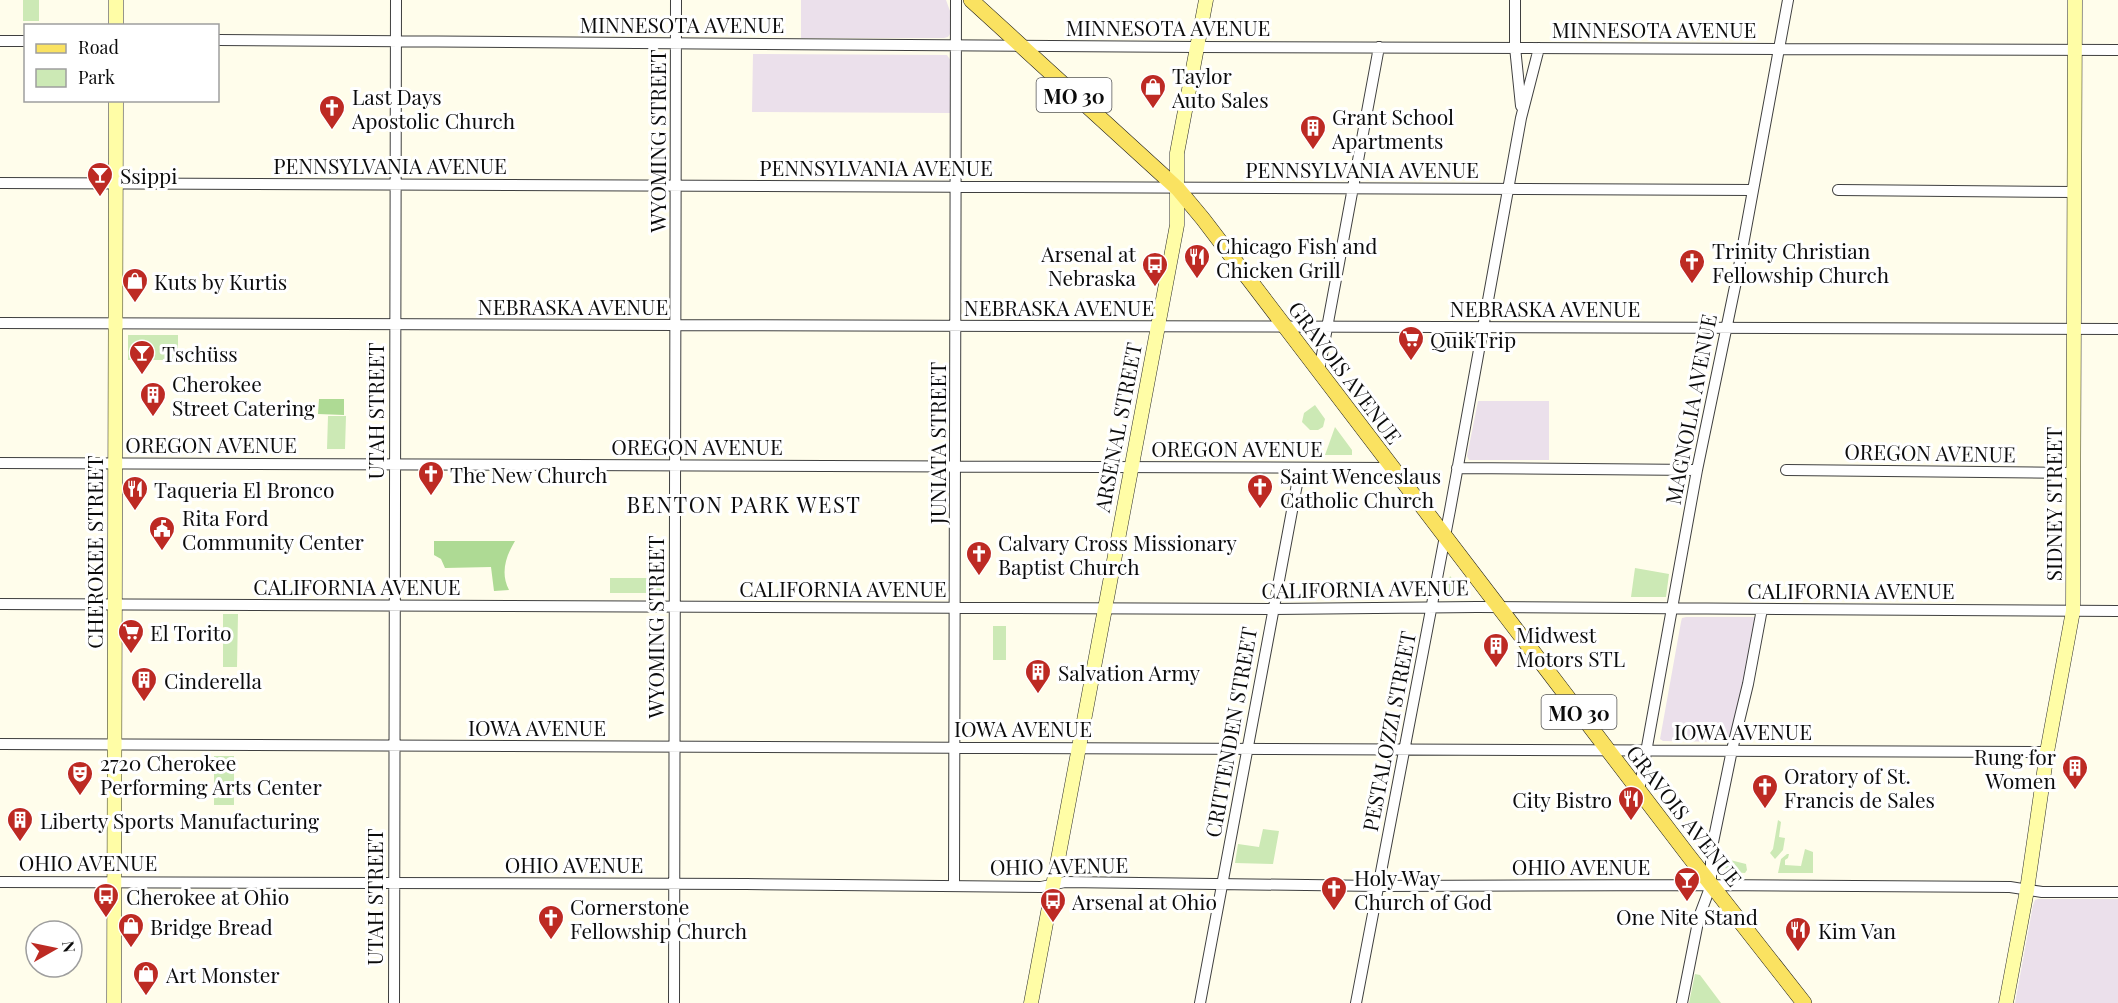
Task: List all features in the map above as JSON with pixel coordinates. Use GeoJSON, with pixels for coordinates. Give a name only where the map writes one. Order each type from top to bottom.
{"type":"FeatureCollection","features":[{"type":"Feature","properties":{"kind":"main road","name":"GRAVOIS AVENUE"},"geometry":{"type":"LineString","coordinates":[[971,0],[1178,189],[1203,219],[1639,792],[1804,1003]]}},
{"type":"Feature","properties":{"kind":"street"},"geometry":{"type":"LineString","coordinates":[[116,0],[116,24]]}},
{"type":"Feature","properties":{"kind":"street","name":"UTAH STREET"},"geometry":{"type":"LineString","coordinates":[[394,1003],[396,0]]}},
{"type":"Feature","properties":{"kind":"street","name":"WYOMING STREET"},"geometry":{"type":"LineString","coordinates":[[674,1003],[676,0]]}},
{"type":"Feature","properties":{"kind":"street","name":"JUNIATA STREET"},"geometry":{"type":"LineString","coordinates":[[954,886],[956,0]]}},
{"type":"Feature","properties":{"kind":"street","name":"ARSENAL STREET"},"geometry":{"type":"LineString","coordinates":[[1031,1003],[1177,225],[1177,153],[1206,0]]}},
{"type":"Feature","properties":{"kind":"street","name":"PESTALOZZI STREET"},"geometry":{"type":"LineString","coordinates":[[1515,0],[1515,47],[1522,112]]}},
{"type":"Feature","properties":{"kind":"street","name":"MAGNOLIA AVENUE"},"geometry":{"type":"LineString","coordinates":[[1639,792],[1697,470],[1788,0]]}},
{"type":"Feature","properties":{"kind":"street","name":"SIDNEY STREET"},"geometry":{"type":"LineString","coordinates":[[2006,1003],[2073,610],[2075,0]]}},
{"type":"Feature","properties":{"kind":"street","name":"MINNESOTA AVENUE"},"geometry":{"type":"LineString","coordinates":[[219,40],[956,46],[2118,50]]}},
{"type":"Feature","properties":{"kind":"street"},"geometry":{"type":"LineString","coordinates":[[0,41],[24,41]]}},
{"type":"Feature","properties":{"kind":"street"},"geometry":{"type":"LineString","coordinates":[[1319,370],[1379,47]]}},
{"type":"Feature","properties":{"kind":"street","name":"PESTALOZZI STREET"},"geometry":{"type":"LineString","coordinates":[[1356,1003],[1445,536],[1522,112],[1539,48]]}},
{"type":"Feature","properties":{"kind":"street","name":"CHEROKEE STREET"},"geometry":{"type":"LineString","coordinates":[[114,1003],[116,102]]}},
{"type":"Feature","properties":{"kind":"street","name":"PENNSYLVANIA AVENUE"},"geometry":{"type":"LineString","coordinates":[[0,183],[1753,190]]}},
{"type":"Feature","properties":{"kind":"street"},"geometry":{"type":"LineString","coordinates":[[1838,190],[2074,192]]}},
{"type":"Feature","properties":{"kind":"street","name":"NEBRASKA AVENUE"},"geometry":{"type":"LineString","coordinates":[[0,323],[2118,329]]}},
{"type":"Feature","properties":{"kind":"street","name":"OREGON AVENUE"},"geometry":{"type":"LineString","coordinates":[[0,463],[1393,468]]}},
{"type":"Feature","properties":{"kind":"street","name":"CRITTENDEN STREET"},"geometry":{"type":"LineString","coordinates":[[1200,1003],[1300,468]]}},
{"type":"Feature","properties":{"kind":"street"},"geometry":{"type":"LineString","coordinates":[[1457,468],[1697,470]]}},
{"type":"Feature","properties":{"kind":"street","name":"OREGON AVENUE"},"geometry":{"type":"LineString","coordinates":[[1786,470],[2074,473]]}},
{"type":"Feature","properties":{"kind":"street","name":"CALIFORNIA AVENUE"},"geometry":{"type":"LineString","coordinates":[[0,604],[2118,611]]}},
{"type":"Feature","properties":{"kind":"street"},"geometry":{"type":"LineString","coordinates":[[1682,1003],[1699,917],[1711,885],[1711,852],[1762,609]]}},
{"type":"Feature","properties":{"kind":"street","name":"IOWA AVENUE"},"geometry":{"type":"LineString","coordinates":[[0,744],[2047,752]]}},
{"type":"Feature","properties":{"kind":"street","name":"OHIO AVENUE"},"geometry":{"type":"LineString","coordinates":[[0,882],[674,883],[1041,887],[1065,882],[1378,886],[1711,885],[2010,887],[2042,892],[2118,892]]}},
{"type":"Feature","properties":{"kind":"shaded area"},"geometry":{"type":"Polygon","coordinates":[[[801,0],[946,0],[950,11],[950,34],[944,38],[801,38],[801,0]]]}},
{"type":"Feature","properties":{"kind":"shaded area"},"geometry":{"type":"Polygon","coordinates":[[[753,54],[947,55],[951,61],[950,113],[752,112],[753,54]]]}},
{"type":"Feature","properties":{"kind":"shaded area"},"geometry":{"type":"Polygon","coordinates":[[[1478,401],[1549,401],[1549,460],[1469,460],[1467,456],[1478,401]]]}},
{"type":"Feature","properties":{"kind":"shaded area"},"geometry":{"type":"Polygon","coordinates":[[[1757,617],[1731,742],[1663,741],[1660,739],[1681,622],[1682,618],[1757,617]]]}},
{"type":"Feature","properties":{"kind":"shaded area"},"geometry":{"type":"Polygon","coordinates":[[[2038,899],[2118,899],[2118,1003],[2015,1003],[2033,905],[2038,899]]]}},
{"type":"Feature","properties":{"kind":"green space"},"geometry":{"type":"Polygon","coordinates":[[[23,0],[39,0],[39,21],[23,21],[23,0]]]}},
{"type":"Feature","properties":{"kind":"green space"},"geometry":{"type":"Polygon","coordinates":[[[128,335],[178,335],[178,360],[128,360],[128,335]]]}},
{"type":"Feature","properties":{"kind":"green space"},"geometry":{"type":"Polygon","coordinates":[[[319,399],[344,399],[344,415],[318,414],[319,399]]]}},
{"type":"Feature","properties":{"kind":"green space"},"geometry":{"type":"Polygon","coordinates":[[[1315,405],[1325,419],[1323,427],[1310,430],[1302,422],[1304,413],[1315,405]]]}},
{"type":"Feature","properties":{"kind":"green space"},"geometry":{"type":"Polygon","coordinates":[[[328,416],[346,416],[345,449],[327,449],[328,416]]]}},
{"type":"Feature","properties":{"kind":"green space"},"geometry":{"type":"Polygon","coordinates":[[[1335,427],[1352,450],[1352,455],[1325,455],[1335,427]]]}},
{"type":"Feature","properties":{"kind":"green space"},"geometry":{"type":"Polygon","coordinates":[[[434,541],[515,541],[505,565],[506,584],[509,590],[494,591],[491,567],[445,568],[441,559],[434,555],[434,541]]]}},
{"type":"Feature","properties":{"kind":"green space"},"geometry":{"type":"Polygon","coordinates":[[[1635,568],[1669,574],[1666,597],[1631,597],[1635,568]]]}},
{"type":"Feature","properties":{"kind":"green space"},"geometry":{"type":"Polygon","coordinates":[[[1450,576],[1465,594],[1465,596],[1445,596],[1450,576]]]}},
{"type":"Feature","properties":{"kind":"green space"},"geometry":{"type":"Polygon","coordinates":[[[610,578],[663,578],[663,591],[660,593],[610,593],[610,578]]]}},
{"type":"Feature","properties":{"kind":"green space"},"geometry":{"type":"Polygon","coordinates":[[[223,614],[238,614],[237,667],[223,667],[223,614]]]}},
{"type":"Feature","properties":{"kind":"green space"},"geometry":{"type":"Polygon","coordinates":[[[993,626],[1006,626],[1006,660],[993,660],[993,626]]]}},
{"type":"Feature","properties":{"kind":"green space"},"geometry":{"type":"Polygon","coordinates":[[[214,756],[234,756],[234,805],[214,805],[214,756]]]}},
{"type":"Feature","properties":{"kind":"green space"},"geometry":{"type":"Polygon","coordinates":[[[1778,820],[1781,822],[1779,837],[1785,838],[1783,850],[1775,859],[1770,853],[1773,849],[1778,820]]]}},
{"type":"Feature","properties":{"kind":"green space"},"geometry":{"type":"Polygon","coordinates":[[[1263,829],[1279,831],[1273,864],[1235,863],[1238,844],[1259,847],[1263,829]]]}},
{"type":"Feature","properties":{"kind":"green space"},"geometry":{"type":"Polygon","coordinates":[[[1805,849],[1813,852],[1813,873],[1778,873],[1781,859],[1787,854],[1789,854],[1785,865],[1801,866],[1805,849]]]}},
{"type":"Feature","properties":{"kind":"green space"},"geometry":{"type":"Polygon","coordinates":[[[1722,858],[1746,864],[1747,870],[1745,873],[1729,872],[1722,864],[1722,858]]]}},
{"type":"Feature","properties":{"kind":"green space"},"geometry":{"type":"Polygon","coordinates":[[[1695,974],[1700,975],[1721,1003],[1689,1003],[1695,974]]]}},
{"type":"Feature","properties":{"kind":"place","name":"Taylor Auto Sales"},"geometry":{"type":"Point","coordinates":[1153,110]}},
{"type":"Feature","properties":{"kind":"place","name":"Last Days Apostolic Church"},"geometry":{"type":"Point","coordinates":[332,131]}},
{"type":"Feature","properties":{"kind":"place","name":"Grant School Apartments"},"geometry":{"type":"Point","coordinates":[1313,151]}},
{"type":"Feature","properties":{"kind":"place","name":"Ssippi"},"geometry":{"type":"Point","coordinates":[100,198]}},
{"type":"Feature","properties":{"kind":"place","name":"Chicago Fish and Chicken Grill"},"geometry":{"type":"Point","coordinates":[1197,280]}},
{"type":"Feature","properties":{"kind":"place","name":"Trinity Christian Fellowship Church"},"geometry":{"type":"Point","coordinates":[1692,285]}},
{"type":"Feature","properties":{"kind":"place","name":"Arsenal at Nebraska"},"geometry":{"type":"Point","coordinates":[1155,288]}},
{"type":"Feature","properties":{"kind":"place","name":"Kuts by Kurtis"},"geometry":{"type":"Point","coordinates":[135,304]}},
{"type":"Feature","properties":{"kind":"place","name":"QuikTrip"},"geometry":{"type":"Point","coordinates":[1411,362]}},
{"type":"Feature","properties":{"kind":"place","name":"Tschüss"},"geometry":{"type":"Point","coordinates":[142,376]}},
{"type":"Feature","properties":{"kind":"place","name":"Cherokee Street Catering"},"geometry":{"type":"Point","coordinates":[153,418]}},
{"type":"Feature","properties":{"kind":"place","name":"The New Church"},"geometry":{"type":"Point","coordinates":[431,497]}},
{"type":"Feature","properties":{"kind":"place","name":"Saint Wenceslaus Catholic Church"},"geometry":{"type":"Point","coordinates":[1260,510]}},
{"type":"Feature","properties":{"kind":"place","name":"Taqueria El Bronco"},"geometry":{"type":"Point","coordinates":[135,512]}},
{"type":"Feature","properties":{"kind":"place","name":"Rita Ford Community Center"},"geometry":{"type":"Point","coordinates":[162,552]}},
{"type":"Feature","properties":{"kind":"place","name":"Calvary Cross Missionary Baptist Church"},"geometry":{"type":"Point","coordinates":[979,577]}},
{"type":"Feature","properties":{"kind":"place","name":"El Torito"},"geometry":{"type":"Point","coordinates":[131,655]}},
{"type":"Feature","properties":{"kind":"place","name":"Midwest Motors STL"},"geometry":{"type":"Point","coordinates":[1496,669]}},
{"type":"Feature","properties":{"kind":"place","name":"Salvation Army"},"geometry":{"type":"Point","coordinates":[1038,695]}},
{"type":"Feature","properties":{"kind":"place","name":"Cinderella"},"geometry":{"type":"Point","coordinates":[144,703]}},
{"type":"Feature","properties":{"kind":"place","name":"Rung for Women"},"geometry":{"type":"Point","coordinates":[2075,791]}},
{"type":"Feature","properties":{"kind":"place","name":"2720 Cherokee Performing Arts Center"},"geometry":{"type":"Point","coordinates":[80,797]}},
{"type":"Feature","properties":{"kind":"place","name":"Oratory of St. Francis de Sales"},"geometry":{"type":"Point","coordinates":[1765,810]}},
{"type":"Feature","properties":{"kind":"place","name":"City Bistro"},"geometry":{"type":"Point","coordinates":[1631,822]}},
{"type":"Feature","properties":{"kind":"place","name":"Liberty Sports Manufacturing"},"geometry":{"type":"Point","coordinates":[20,843]}},
{"type":"Feature","properties":{"kind":"place","name":"One Nite Stand"},"geometry":{"type":"Point","coordinates":[1687,903]}},
{"type":"Feature","properties":{"kind":"place","name":"Holy Way Church of God"},"geometry":{"type":"Point","coordinates":[1334,912]}},
{"type":"Feature","properties":{"kind":"place","name":"Cherokee at Ohio"},"geometry":{"type":"Point","coordinates":[106,919]}},
{"type":"Feature","properties":{"kind":"place","name":"Arsenal at Ohio"},"geometry":{"type":"Point","coordinates":[1053,924]}},
{"type":"Feature","properties":{"kind":"place","name":"Cornerstone Fellowship Church"},"geometry":{"type":"Point","coordinates":[551,941]}},
{"type":"Feature","properties":{"kind":"place","name":"Bridge Bread"},"geometry":{"type":"Point","coordinates":[131,949]}},
{"type":"Feature","properties":{"kind":"place","name":"Kim Van"},"geometry":{"type":"Point","coordinates":[1798,953]}},
{"type":"Feature","properties":{"kind":"place","name":"Art Monster"},"geometry":{"type":"Point","coordinates":[146,997]}},
{"type":"Feature","properties":{"kind":"district","name":"BENTON PARK WEST"},"geometry":{"type":"Point","coordinates":[744,504]}}]}
